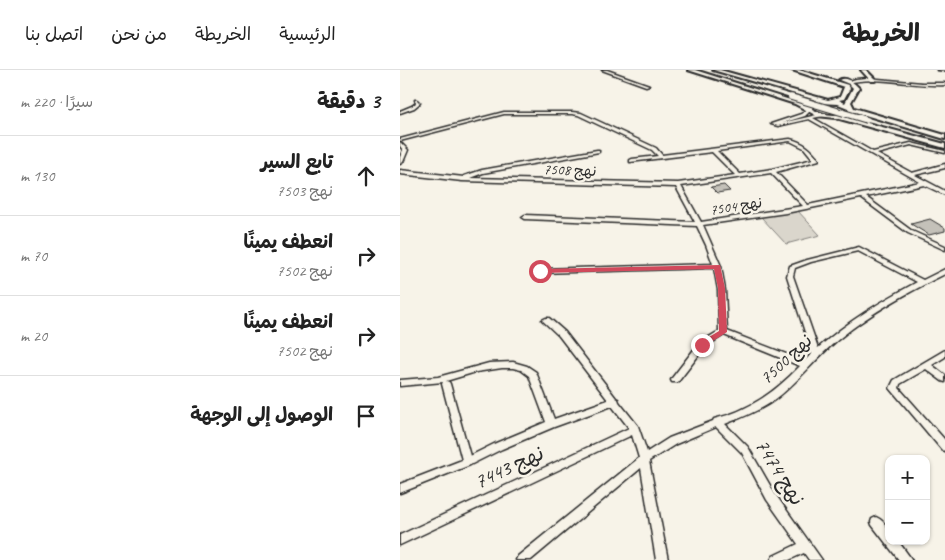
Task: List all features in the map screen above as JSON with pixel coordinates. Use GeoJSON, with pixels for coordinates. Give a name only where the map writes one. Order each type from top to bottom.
{"type":"FeatureCollection","features":[{"type":"Feature","properties":{"kind":"street"},"geometry":{"type":"LineString","coordinates":[[604,70],[647,84]]}},
{"type":"Feature","properties":{"kind":"street"},"geometry":{"type":"LineString","coordinates":[[690,70],[798,103],[821,115]]}},
{"type":"Feature","properties":{"kind":"street"},"geometry":{"type":"LineString","coordinates":[[698,70],[793,96]]}},
{"type":"Feature","properties":{"kind":"street"},"geometry":{"type":"LineString","coordinates":[[707,70],[869,119],[945,139]]}},
{"type":"Feature","properties":{"kind":"street"},"geometry":{"type":"LineString","coordinates":[[715,70],[850,107],[861,114],[945,139]]}},
{"type":"Feature","properties":{"kind":"street"},"geometry":{"type":"LineString","coordinates":[[794,70],[846,86],[847,88],[842,98],[811,103],[808,109],[800,116],[773,123],[778,125],[821,115],[837,116],[945,146]]}},
{"type":"Feature","properties":{"kind":"street"},"geometry":{"type":"LineString","coordinates":[[804,70],[848,82],[856,88],[848,103],[850,114],[837,116]]}},
{"type":"Feature","properties":{"kind":"street"},"geometry":{"type":"LineString","coordinates":[[863,70],[873,80]]}},
{"type":"Feature","properties":{"kind":"street"},"geometry":{"type":"LineString","coordinates":[[940,70],[945,70]]}},
{"type":"Feature","properties":{"kind":"street"},"geometry":{"type":"LineString","coordinates":[[848,82],[854,80],[873,80],[928,85],[945,84]]}},
{"type":"Feature","properties":{"kind":"street"},"geometry":{"type":"LineString","coordinates":[[400,112],[413,107],[418,103],[416,101]]}},
{"type":"Feature","properties":{"kind":"street"},"geometry":{"type":"LineString","coordinates":[[400,162],[406,150],[400,142],[504,112],[576,113],[654,149],[662,157]]}},
{"type":"Feature","properties":{"kind":"street"},"geometry":{"type":"LineString","coordinates":[[810,118],[874,153],[911,176],[945,193]]}},
{"type":"Feature","properties":{"kind":"street","name":"نهج 7508"},"geometry":{"type":"LineString","coordinates":[[400,172],[462,179],[678,185],[814,162],[816,158],[798,142],[790,140],[712,150]]}},
{"type":"Feature","properties":{"kind":"street"},"geometry":{"type":"LineString","coordinates":[[874,153],[912,144],[945,152]]}},
{"type":"Feature","properties":{"kind":"street"},"geometry":{"type":"LineString","coordinates":[[632,161],[712,150],[738,175]]}},
{"type":"Feature","properties":{"kind":"street","name":"نهج 7508"},"geometry":{"type":"LineString","coordinates":[[462,179],[482,172],[597,151]]}},
{"type":"Feature","properties":{"kind":"street"},"geometry":{"type":"LineString","coordinates":[[911,176],[945,166]]}},
{"type":"Feature","properties":{"kind":"street"},"geometry":{"type":"LineString","coordinates":[[772,170],[808,207]]}},
{"type":"Feature","properties":{"kind":"street","name":"نهج 7504"},"geometry":{"type":"LineString","coordinates":[[525,217],[700,224],[808,207],[925,183]]}},
{"type":"Feature","properties":{"kind":"street"},"geometry":{"type":"LineString","coordinates":[[678,185],[700,224],[718,266],[723,332]]}},
{"type":"Feature","properties":{"kind":"street"},"geometry":{"type":"LineString","coordinates":[[862,196],[910,232],[945,248]]}},
{"type":"Feature","properties":{"kind":"street"},"geometry":{"type":"LineString","coordinates":[[816,354],[790,276],[792,268],[859,248],[922,282]]}},
{"type":"Feature","properties":{"kind":"street"},"geometry":{"type":"LineString","coordinates":[[540,271],[718,266]]}},
{"type":"Feature","properties":{"kind":"street","name":"نهج 7500"},"geometry":{"type":"LineString","coordinates":[[522,560],[644,459],[672,441],[769,399],[816,354],[852,324],[922,282],[945,271]]}},
{"type":"Feature","properties":{"kind":"street"},"geometry":{"type":"LineString","coordinates":[[546,320],[562,334],[635,429],[644,459],[662,560]]}},
{"type":"Feature","properties":{"kind":"street"},"geometry":{"type":"LineString","coordinates":[[723,332],[805,365]]}},
{"type":"Feature","properties":{"kind":"street"},"geometry":{"type":"LineString","coordinates":[[675,380],[702,345],[723,332]]}},
{"type":"Feature","properties":{"kind":"street"},"geometry":{"type":"LineString","coordinates":[[945,353],[897,382],[894,388],[945,446]]}},
{"type":"Feature","properties":{"kind":"street"},"geometry":{"type":"LineString","coordinates":[[400,383],[443,379],[496,364],[521,368],[533,374],[551,424]]}},
{"type":"Feature","properties":{"kind":"street"},"geometry":{"type":"LineString","coordinates":[[926,366],[945,379]]}},
{"type":"Feature","properties":{"kind":"street"},"geometry":{"type":"LineString","coordinates":[[446,384],[468,462]]}},
{"type":"Feature","properties":{"kind":"street"},"geometry":{"type":"LineString","coordinates":[[400,489],[468,462],[499,446],[551,424],[615,401]]}},
{"type":"Feature","properties":{"kind":"street","name":"نهج 7474"},"geometry":{"type":"LineString","coordinates":[[717,422],[745,450],[771,498],[816,560]]}},
{"type":"Feature","properties":{"kind":"street","name":"نهج 7443"},"geometry":{"type":"LineString","coordinates":[[400,540],[635,429]]}},
{"type":"Feature","properties":{"kind":"street"},"geometry":{"type":"LineString","coordinates":[[876,522],[885,533]]}},
{"type":"Feature","properties":{"kind":"street"},"geometry":{"type":"LineString","coordinates":[[894,545],[906,560]]}},
{"type":"Feature","properties":{"kind":"street"},"geometry":{"type":"LineString","coordinates":[[776,560],[806,546]]}},
{"type":"Feature","properties":{"kind":"shaded area"},"geometry":{"type":"Polygon","coordinates":[[[797,210],[820,235],[786,244],[761,217],[797,210]]]}},
{"type":"Feature","properties":{"kind":"building"},"geometry":{"type":"Polygon","coordinates":[[[724,185],[730,191],[717,193],[711,187],[724,185]]]}},
{"type":"Feature","properties":{"kind":"building"},"geometry":{"type":"Polygon","coordinates":[[[930,219],[945,228],[945,231],[929,235],[911,224],[930,219]]]}},
{"type":"Feature","properties":{"kind":"route"},"geometry":{"type":"LineString","coordinates":[[540,271],[718,266],[723,332],[707,340],[702,345]]}}]}
